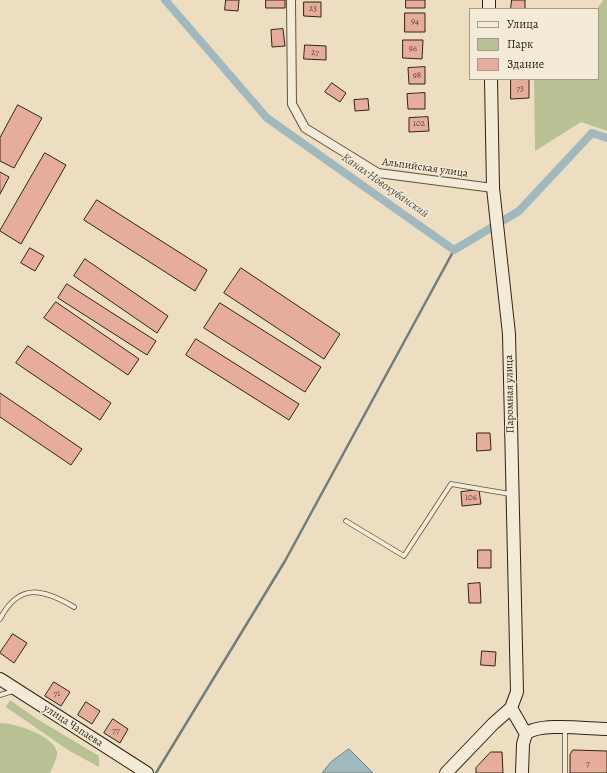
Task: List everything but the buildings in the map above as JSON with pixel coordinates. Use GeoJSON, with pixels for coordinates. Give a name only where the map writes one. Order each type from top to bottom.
{"type":"FeatureCollection","features":[{"type":"Feature","properties":{"kind":"main road","name":"Паромная улица"},"geometry":{"type":"LineString","coordinates":[[491,80],[494,193],[509,334],[517,680],[516,692],[511,708]]}},
{"type":"Feature","properties":{"kind":"main road","name":"улица Чапаева"},"geometry":{"type":"LineString","coordinates":[[0,678],[147,773]]}},
{"type":"Feature","properties":{"kind":"main road"},"geometry":{"type":"LineString","coordinates":[[446,773],[493,724],[511,708],[526,734]]}},
{"type":"Feature","properties":{"kind":"main road"},"geometry":{"type":"LineString","coordinates":[[522,773],[523,744],[526,734],[529,731],[544,728],[607,729]]}},
{"type":"Feature","properties":{"kind":"street","name":"Альпийская улица"},"geometry":{"type":"LineString","coordinates":[[291,0],[292,104],[305,128],[378,173],[494,193]]}},
{"type":"Feature","properties":{"kind":"lane"},"geometry":{"type":"LineString","coordinates":[[346,521],[404,556],[451,484],[513,495]]}},
{"type":"Feature","properties":{"kind":"lane"},"geometry":{"type":"LineString","coordinates":[[0,619],[6,608],[19,594],[38,592],[57,597],[74,607]]}},
{"type":"Feature","properties":{"kind":"lane"},"geometry":{"type":"LineString","coordinates":[[0,695],[17,690]]}},
{"type":"Feature","properties":{"kind":"lane"},"geometry":{"type":"LineString","coordinates":[[565,728],[565,773]]}},
{"type":"Feature","properties":{"kind":"green space"},"geometry":{"type":"Polygon","coordinates":[[[603,0],[607,0],[607,131],[581,122],[535,151],[534,80],[599,80],[599,8],[598,8],[603,0]]]}},
{"type":"Feature","properties":{"kind":"green space"},"geometry":{"type":"Polygon","coordinates":[[[10,700],[37,719],[99,756],[99,767],[68,750],[6,707],[10,700]]]}},
{"type":"Feature","properties":{"kind":"green space"},"geometry":{"type":"Polygon","coordinates":[[[0,723],[15,725],[33,731],[49,740],[57,752],[56,760],[50,773],[0,773],[0,723]]]}},
{"type":"Feature","properties":{"kind":"water"},"geometry":{"type":"Polygon","coordinates":[[[349,749],[373,773],[322,773],[331,762],[349,749]]]}},
{"type":"Feature","properties":{"kind":"waterway","name":"Канал Новокубанский"},"geometry":{"type":"LineString","coordinates":[[165,0],[267,118],[454,250],[519,211],[592,133],[607,138]]}},
{"type":"Feature","properties":{"kind":"waterway"},"geometry":{"type":"LineString","coordinates":[[156,773],[285,561],[454,250]]}}]}
